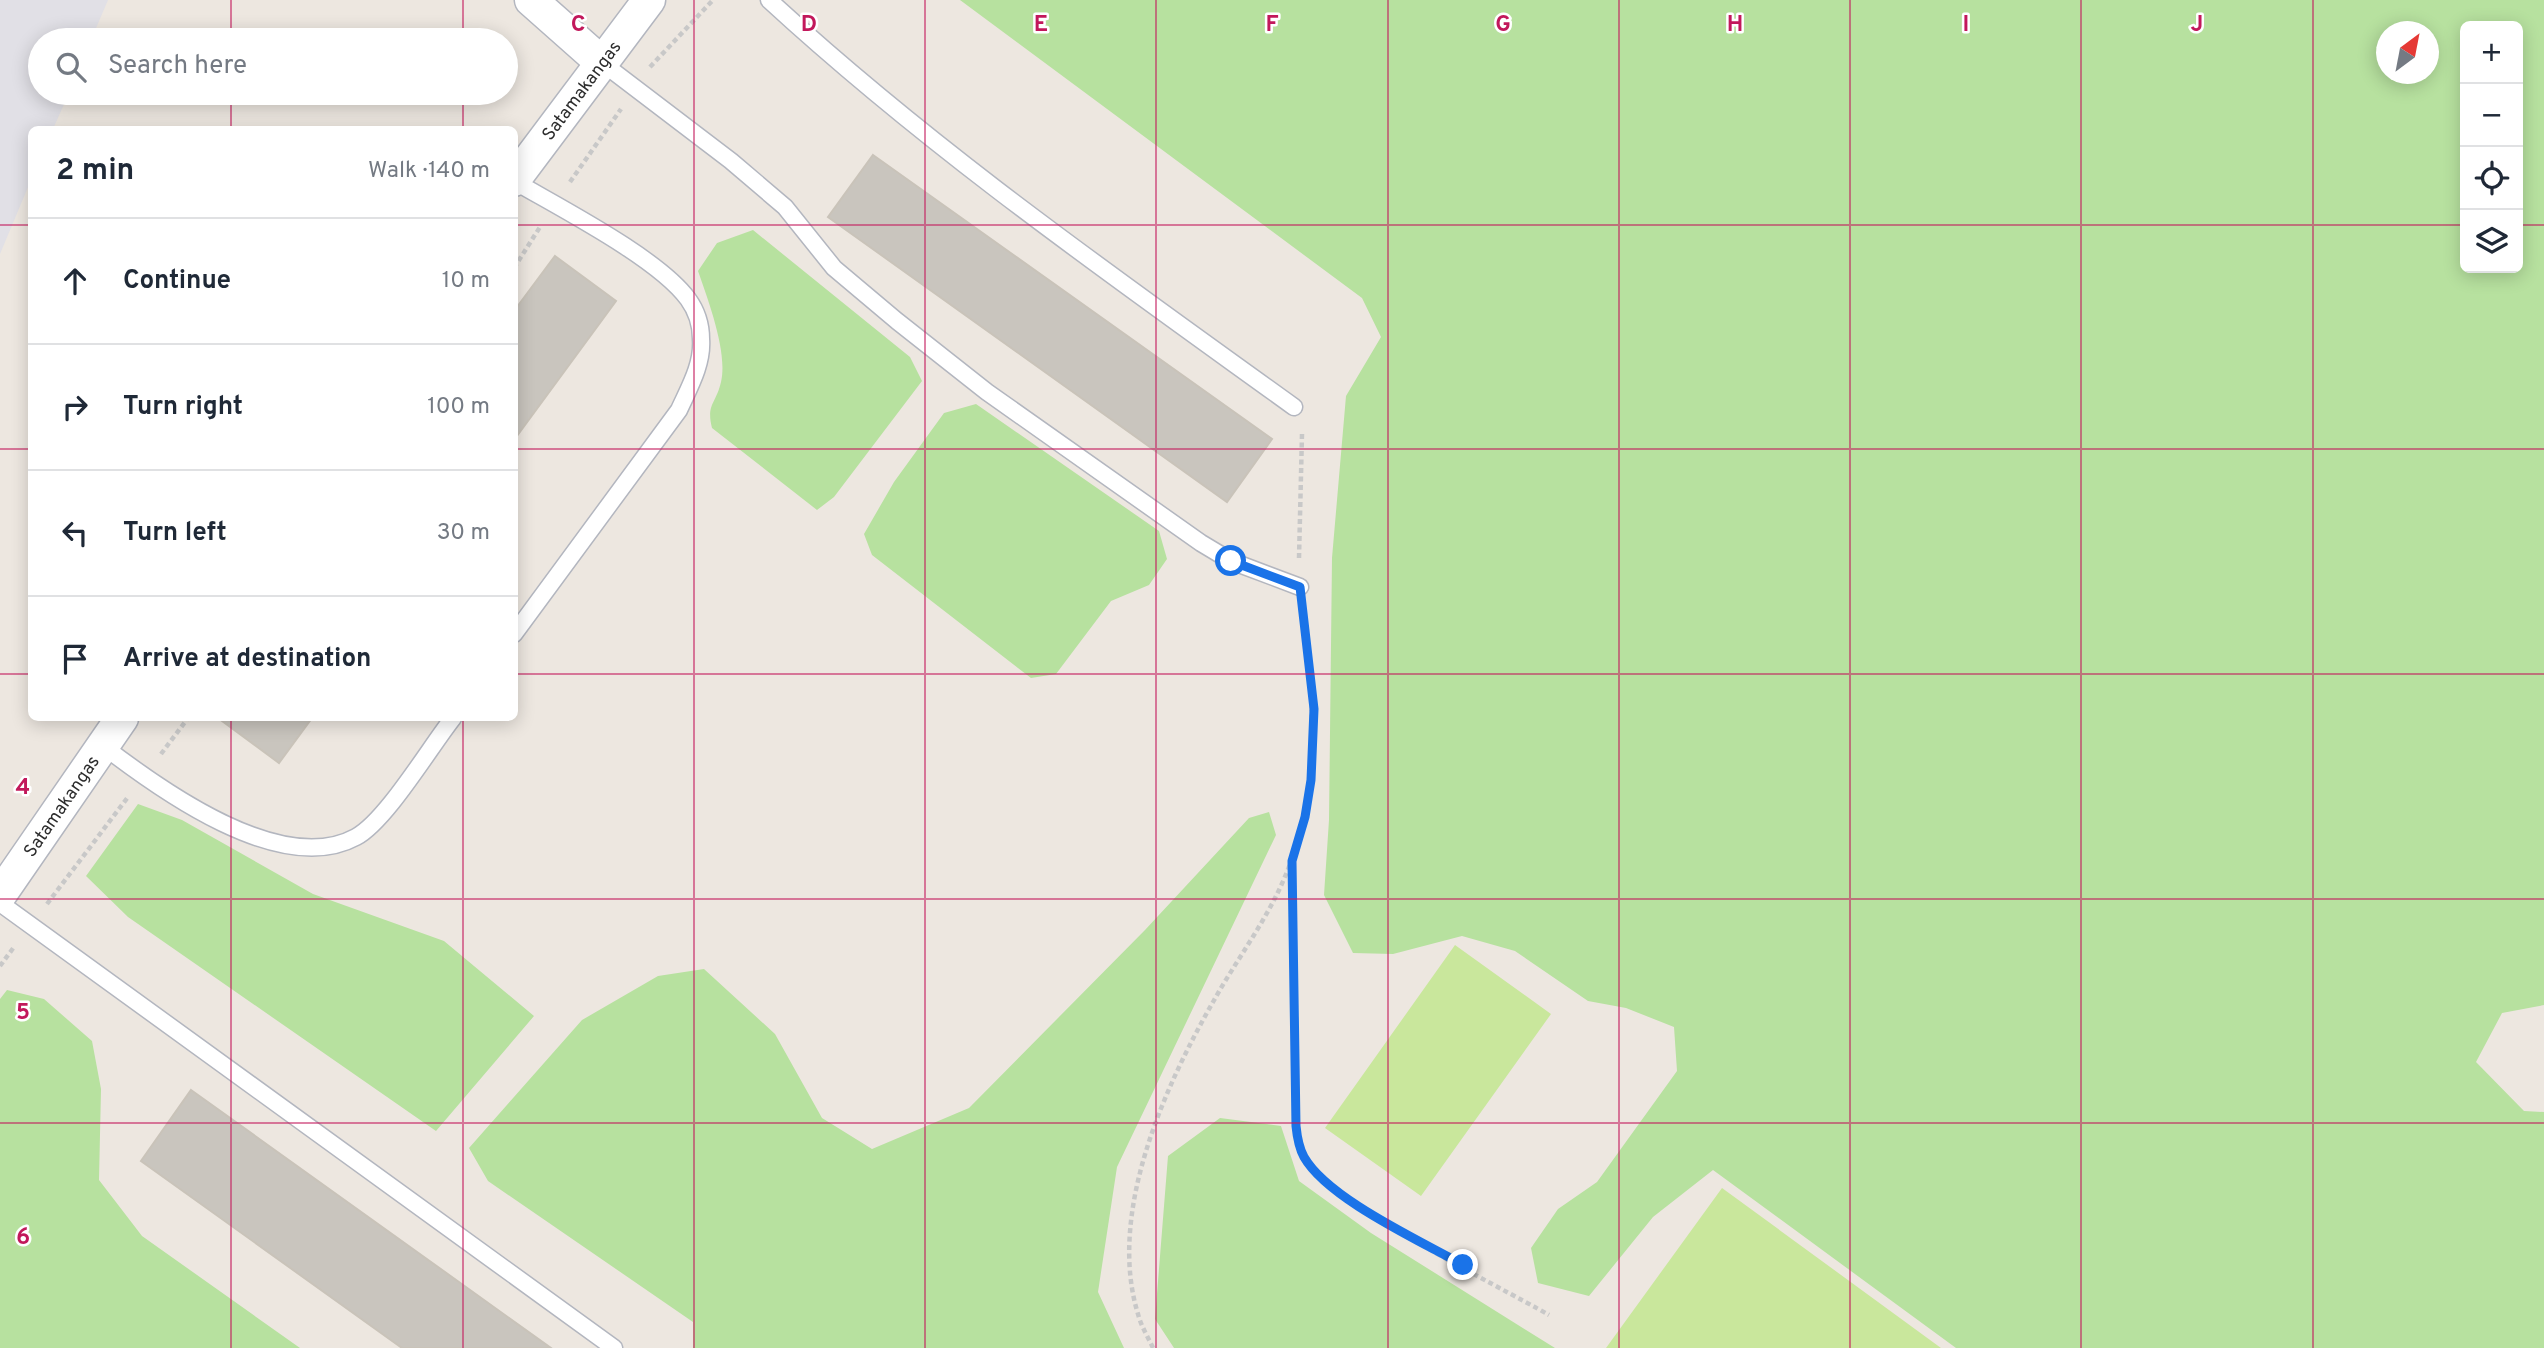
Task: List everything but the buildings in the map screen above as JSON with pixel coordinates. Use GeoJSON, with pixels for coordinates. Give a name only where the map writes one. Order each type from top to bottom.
{"type":"FeatureCollection","features":[{"type":"Feature","properties":{"kind":"street"},"geometry":{"type":"LineString","coordinates":[[531,0],[601,62]]}},
{"type":"Feature","properties":{"kind":"street","name":"Satamakangas"},"geometry":{"type":"LineString","coordinates":[[518,176],[649,0]]}},
{"type":"Feature","properties":{"kind":"street","name":"Satamakangas"},"geometry":{"type":"LineString","coordinates":[[0,895],[120,721]]}},
{"type":"Feature","properties":{"kind":"lane"},"geometry":{"type":"LineString","coordinates":[[769,0],[872,93],[1029,215],[1294,407]]}},
{"type":"Feature","properties":{"kind":"lane"},"geometry":{"type":"LineString","coordinates":[[601,62],[731,160],[785,207],[834,268],[987,393],[1201,543],[1262,575],[1300,587]]}},
{"type":"Feature","properties":{"kind":"lane"},"geometry":{"type":"LineString","coordinates":[[518,183],[672,281],[689,300],[699,322],[702,342],[697,371],[679,410],[518,630]]}},
{"type":"Feature","properties":{"kind":"lane"},"geometry":{"type":"LineString","coordinates":[[102,745],[144,777],[234,829],[296,846],[337,845],[358,836],[375,821],[451,721]]}},
{"type":"Feature","properties":{"kind":"lane"},"geometry":{"type":"LineString","coordinates":[[0,903],[614,1348]]}},
{"type":"Feature","properties":{"kind":"path"},"geometry":{"type":"LineString","coordinates":[[518,262],[554,204],[655,60],[713,0]]}},
{"type":"Feature","properties":{"kind":"path"},"geometry":{"type":"LineString","coordinates":[[1153,1348],[1137,1314],[1131,1276],[1134,1201],[1142,1162],[1166,1099],[1212,1003],[1260,925],[1292,861],[1305,817],[1311,780],[1314,709],[1300,587],[1302,428],[1294,407]]}},
{"type":"Feature","properties":{"kind":"path"},"geometry":{"type":"LineString","coordinates":[[0,966],[186,721]]}},
{"type":"Feature","properties":{"kind":"path"},"geometry":{"type":"LineString","coordinates":[[1292,861],[1296,1126],[1304,1157],[1332,1186],[1373,1214],[1549,1315]]}},
{"type":"Feature","properties":{"kind":"shaded area"},"geometry":{"type":"Polygon","coordinates":[[[0,0],[108,0],[96,28],[28,28],[28,105],[64,105],[54,126],[28,126],[28,187],[0,254],[0,0]]]}},
{"type":"Feature","properties":{"kind":"green space"},"geometry":{"type":"Polygon","coordinates":[[[960,0],[2544,0],[2544,1005],[2502,1013],[2476,1062],[2524,1111],[2544,1112],[2544,1348],[1956,1348],[1713,1170],[1653,1217],[1589,1296],[1538,1283],[1531,1248],[1558,1209],[1597,1182],[1677,1071],[1674,1027],[1626,1008],[1588,1001],[1515,951],[1462,936],[1393,954],[1353,953],[1324,895],[1329,820],[1332,558],[1346,396],[1381,337],[1362,298],[960,0]]]}},
{"type":"Feature","properties":{"kind":"green space"},"geometry":{"type":"Polygon","coordinates":[[[753,230],[910,357],[922,381],[834,497],[817,510],[712,428],[710,414],[721,382],[722,356],[716,326],[698,271],[717,243],[753,230]]]}},
{"type":"Feature","properties":{"kind":"green space"},"geometry":{"type":"Polygon","coordinates":[[[976,404],[1159,531],[1167,559],[1149,585],[1111,601],[1056,674],[1031,678],[872,555],[864,534],[894,482],[944,413],[976,404]]]}},
{"type":"Feature","properties":{"kind":"green space"},"geometry":{"type":"Polygon","coordinates":[[[138,804],[182,820],[313,894],[444,941],[534,1016],[436,1131],[128,917],[86,876],[138,804]]]}},
{"type":"Feature","properties":{"kind":"green space"},"geometry":{"type":"Polygon","coordinates":[[[1269,812],[1276,835],[1117,1167],[1098,1292],[1124,1348],[693,1348],[693,1322],[488,1181],[469,1148],[582,1020],[658,976],[704,969],[775,1034],[822,1118],[872,1149],[969,1108],[1145,930],[1249,818],[1269,812]]]}},
{"type":"Feature","properties":{"kind":"green space"},"geometry":{"type":"Polygon","coordinates":[[[1455,945],[1551,1014],[1421,1196],[1325,1128],[1455,945]]]}},
{"type":"Feature","properties":{"kind":"green space"},"geometry":{"type":"Polygon","coordinates":[[[7,990],[44,999],[92,1041],[101,1089],[99,1180],[142,1236],[300,1348],[0,1348],[0,999],[7,990]]]}},
{"type":"Feature","properties":{"kind":"green space"},"geometry":{"type":"Polygon","coordinates":[[[1220,1118],[1281,1126],[1299,1181],[1371,1233],[1555,1348],[1174,1348],[1155,1319],[1168,1156],[1220,1118]]]}},
{"type":"Feature","properties":{"kind":"green space"},"geometry":{"type":"Polygon","coordinates":[[[1722,1188],[1941,1348],[1606,1348],[1722,1188]]]}},
{"type":"Feature","properties":{"kind":"route"},"geometry":{"type":"LineString","coordinates":[[1231,561],[1262,575],[1300,587],[1311,674],[1314,709],[1311,780],[1305,817],[1292,861],[1296,961],[1297,1137],[1304,1157],[1332,1186],[1373,1214],[1463,1265]]}}]}
